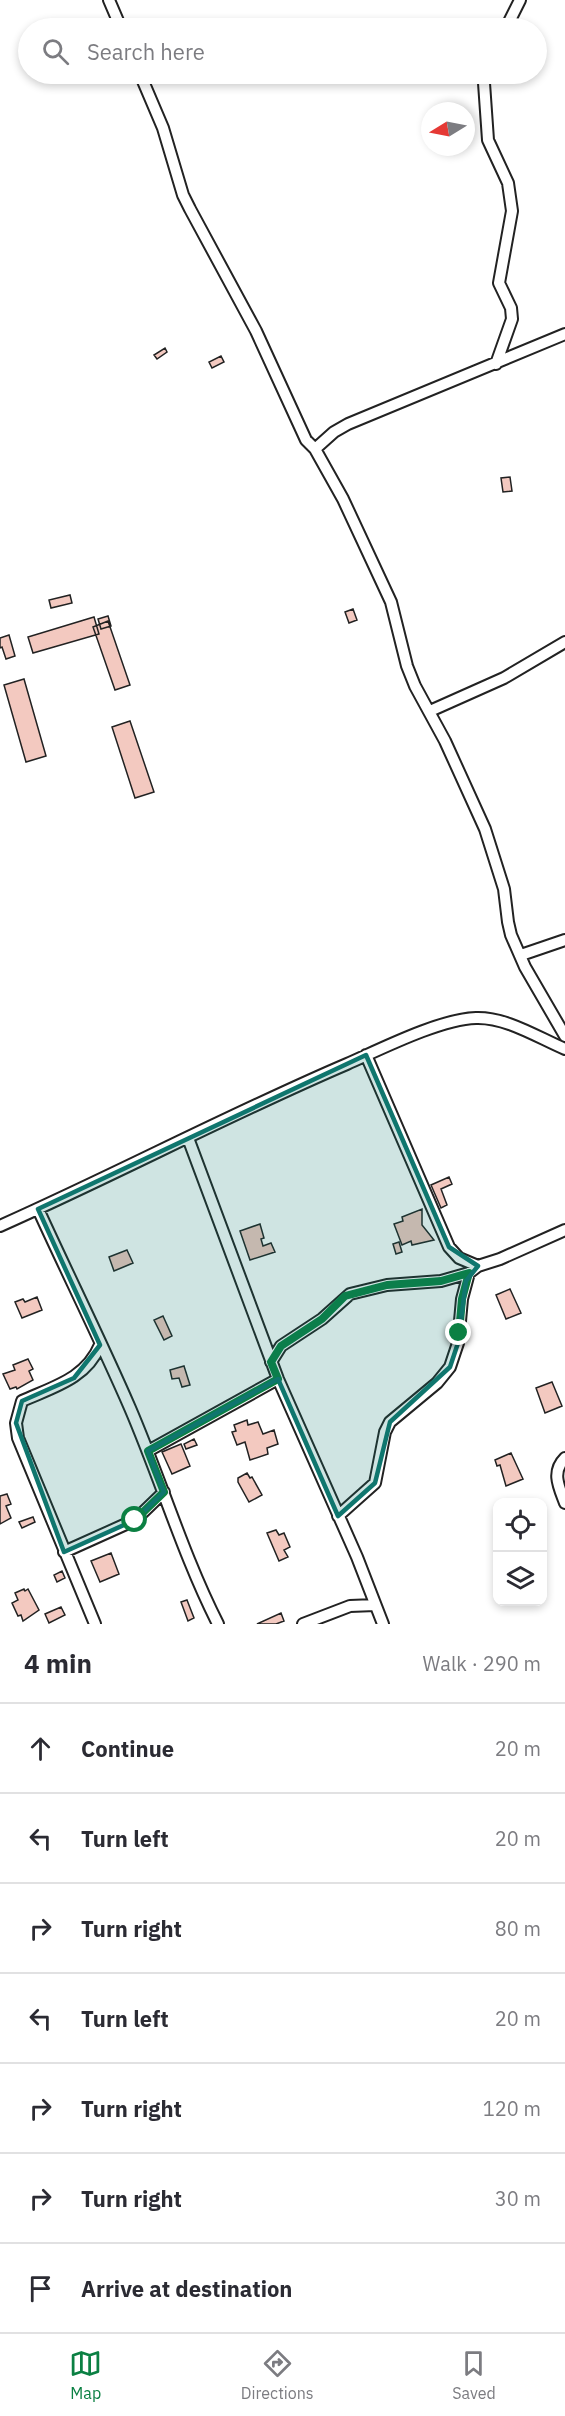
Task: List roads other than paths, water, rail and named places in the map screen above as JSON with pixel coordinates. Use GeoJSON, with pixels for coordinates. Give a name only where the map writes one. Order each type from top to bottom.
{"type":"FeatureCollection","features":[{"type":"Feature","properties":{"kind":"street"},"geometry":{"type":"LineString","coordinates":[[109,0],[117,18]]}},
{"type":"Feature","properties":{"kind":"street"},"geometry":{"type":"LineString","coordinates":[[511,18],[520,0]]}},
{"type":"Feature","properties":{"kind":"street"},"geometry":{"type":"LineString","coordinates":[[144,84],[190,210],[256,331],[306,440],[315,449],[344,500],[381,581],[394,613],[407,666],[415,686],[430,711],[485,829],[504,889],[508,922],[525,967],[565,1036]]}},
{"type":"Feature","properties":{"kind":"street"},"geometry":{"type":"LineString","coordinates":[[484,84],[488,140],[508,183],[512,211],[499,283],[511,308],[512,319],[496,364]]}},
{"type":"Feature","properties":{"kind":"street"},"geometry":{"type":"LineString","coordinates":[[315,449],[334,432],[348,424],[565,334]]}},
{"type":"Feature","properties":{"kind":"street"},"geometry":{"type":"LineString","coordinates":[[430,711],[504,678],[565,642]]}},
{"type":"Feature","properties":{"kind":"street"},"geometry":{"type":"LineString","coordinates":[[521,955],[565,940]]}},
{"type":"Feature","properties":{"kind":"street"},"geometry":{"type":"LineString","coordinates":[[0,1226],[188,1138],[261,1101],[443,1024],[476,1018],[496,1019],[565,1049]]}},
{"type":"Feature","properties":{"kind":"street"},"geometry":{"type":"LineString","coordinates":[[366,1055],[449,1248],[474,1269]]}},
{"type":"Feature","properties":{"kind":"street"},"geometry":{"type":"LineString","coordinates":[[188,1138],[271,1362],[357,1557],[383,1624]]}},
{"type":"Feature","properties":{"kind":"street"},"geometry":{"type":"LineString","coordinates":[[38,1209],[148,1451],[194,1573],[218,1624]]}},
{"type":"Feature","properties":{"kind":"street"},"geometry":{"type":"LineString","coordinates":[[271,1362],[281,1346],[322,1319],[345,1296],[387,1285],[441,1281],[500,1259],[565,1230]]}},
{"type":"Feature","properties":{"kind":"street"},"geometry":{"type":"LineString","coordinates":[[338,1516],[375,1484],[385,1432],[390,1422],[423,1396],[450,1367],[458,1343],[462,1299],[474,1269]]}},
{"type":"Feature","properties":{"kind":"street"},"geometry":{"type":"LineString","coordinates":[[95,1624],[25,1458],[16,1423],[22,1401],[74,1378],[85,1369],[100,1345]]}},
{"type":"Feature","properties":{"kind":"street"},"geometry":{"type":"LineString","coordinates":[[148,1451],[278,1379]]}},
{"type":"Feature","properties":{"kind":"street"},"geometry":{"type":"LineString","coordinates":[[565,1458],[558,1467],[556,1476],[565,1503]]}},
{"type":"Feature","properties":{"kind":"street"},"geometry":{"type":"LineString","coordinates":[[64,1552],[135,1520],[164,1492]]}},
{"type":"Feature","properties":{"kind":"street"},"geometry":{"type":"LineString","coordinates":[[303,1624],[350,1606],[375,1605]]}}]}
